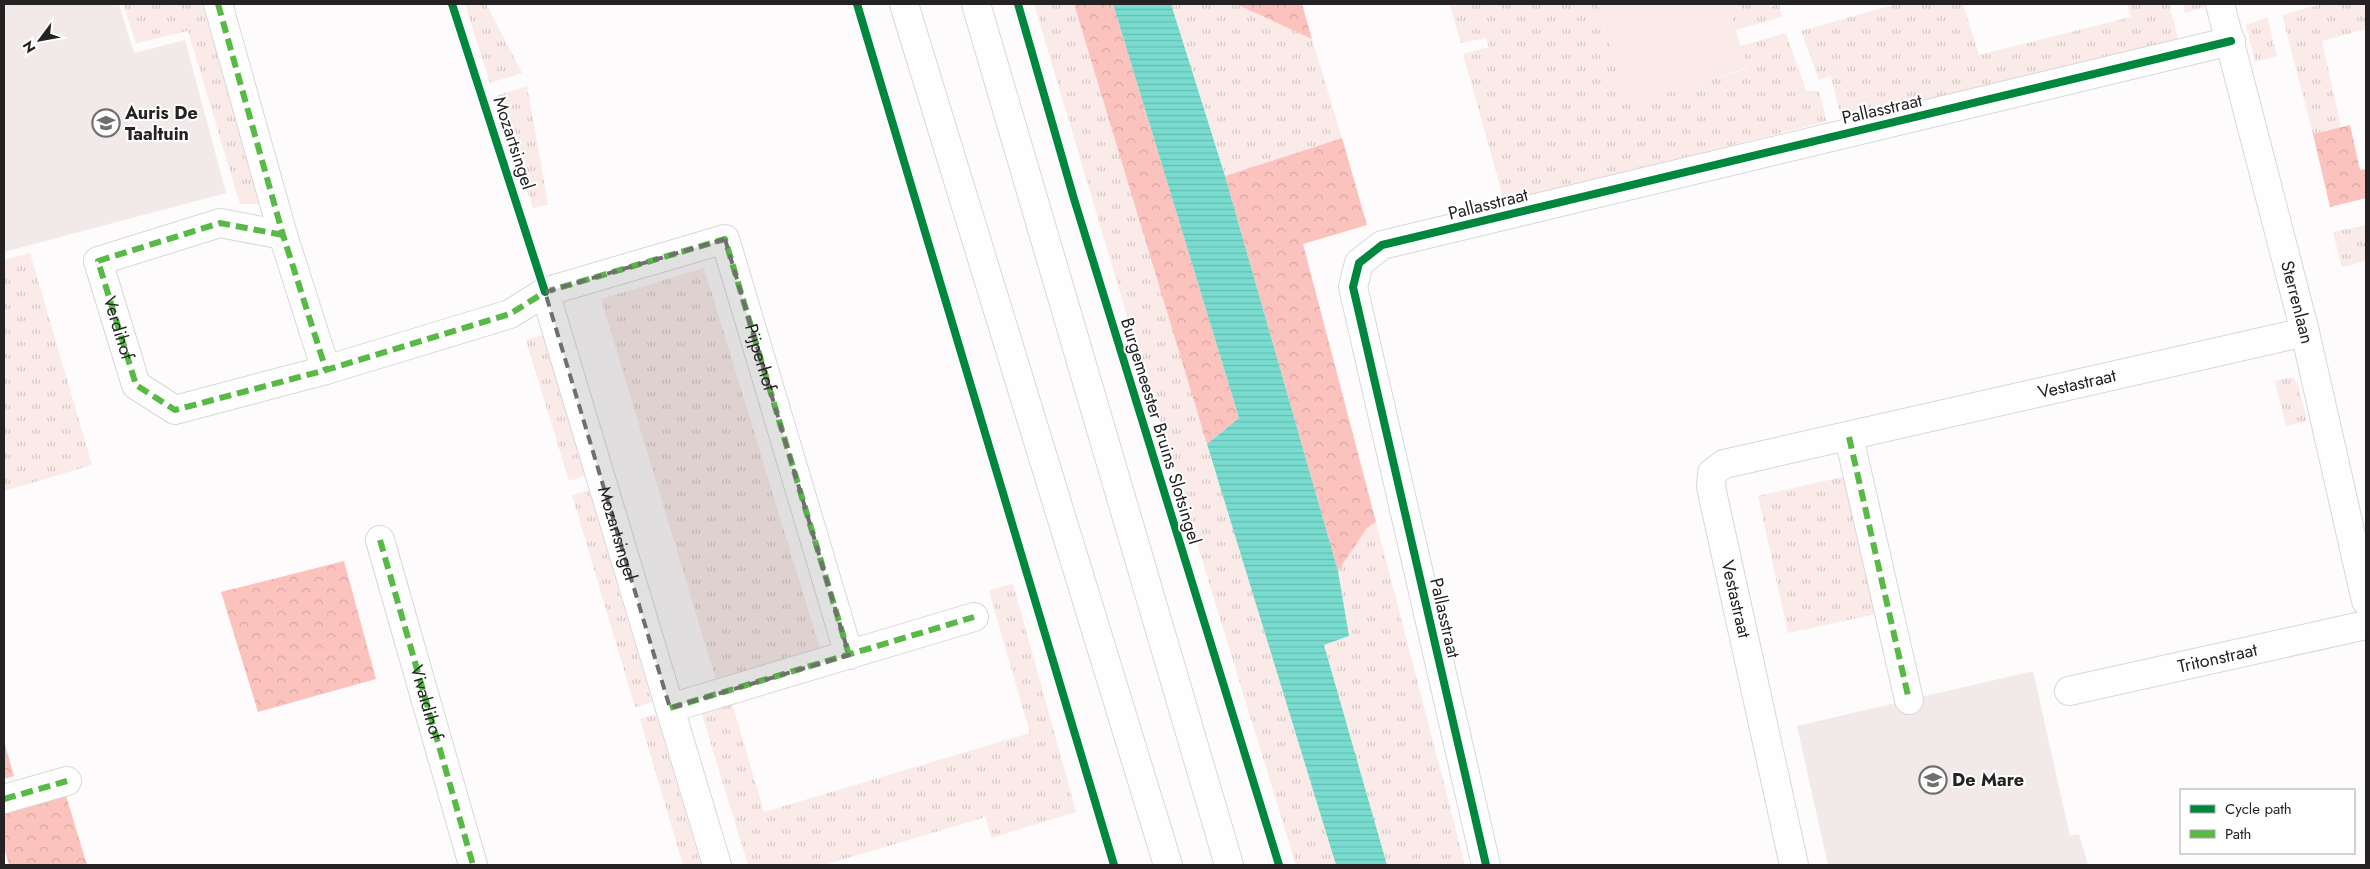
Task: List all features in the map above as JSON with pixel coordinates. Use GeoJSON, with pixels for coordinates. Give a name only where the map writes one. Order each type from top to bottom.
{"type":"FeatureCollection","features":[{"type":"Feature","properties":{"kind":"street"},"geometry":{"type":"LineString","coordinates":[[218,4],[283,235],[326,370]]}},
{"type":"Feature","properties":{"kind":"street"},"geometry":{"type":"LineString","coordinates":[[904,4],[1168,865]]}},
{"type":"Feature","properties":{"kind":"street"},"geometry":{"type":"LineString","coordinates":[[976,4],[1229,865]]}},
{"type":"Feature","properties":{"kind":"street","name":"Sterrenlaan"},"geometry":{"type":"LineString","coordinates":[[2220,4],[2305,332],[2366,601]]}},
{"type":"Feature","properties":{"kind":"street","name":"Pallasstraat"},"geometry":{"type":"LineString","coordinates":[[1486,865],[1353,287],[1359,263],[1382,245],[2231,41]]}},
{"type":"Feature","properties":{"kind":"street","name":"Verdihof"},"geometry":{"type":"LineString","coordinates":[[283,235],[220,223],[98,261],[136,385],[175,410],[326,370],[510,314],[545,292]]}},
{"type":"Feature","properties":{"kind":"street","name":"Pijperhof"},"geometry":{"type":"LineString","coordinates":[[545,292],[726,239],[849,655]]}},
{"type":"Feature","properties":{"kind":"street","name":"Mozartsingel"},"geometry":{"type":"LineString","coordinates":[[545,292],[716,865]]}},
{"type":"Feature","properties":{"kind":"street","name":"Vestastraat"},"geometry":{"type":"LineString","coordinates":[[1794,865],[1711,487],[1712,473],[1724,464],[2305,332]]}},
{"type":"Feature","properties":{"kind":"street"},"geometry":{"type":"LineString","coordinates":[[1849,437],[1910,700]]}},
{"type":"Feature","properties":{"kind":"street","name":"Vivaldihof"},"geometry":{"type":"LineString","coordinates":[[380,540],[472,865]]}},
{"type":"Feature","properties":{"kind":"street"},"geometry":{"type":"LineString","coordinates":[[670,708],[974,617]]}},
{"type":"Feature","properties":{"kind":"street","name":"Tritonstraat"},"geometry":{"type":"LineString","coordinates":[[2069,691],[2366,625]]}},
{"type":"Feature","properties":{"kind":"street"},"geometry":{"type":"LineString","coordinates":[[16,796],[67,781]]}},
{"type":"Feature","properties":{"kind":"highlighted area"},"geometry":{"type":"Polygon","coordinates":[[[725,239],[849,655],[670,708],[545,292],[725,239]]]}},
{"type":"Feature","properties":{"kind":"shaded area","name":"Auris De Taaltuin"},"geometry":{"type":"Polygon","coordinates":[[[4,4],[119,4],[134,53],[185,40],[226,193],[4,252],[4,4]]]}},
{"type":"Feature","properties":{"kind":"shaded area"},"geometry":{"type":"Polygon","coordinates":[[[1113,4],[1171,4],[1225,176],[1338,571],[1349,636],[1324,645],[1387,865],[1336,865],[1207,444],[1239,418],[1113,4]]]}},
{"type":"Feature","properties":{"kind":"shaded area","name":"De Mare"},"geometry":{"type":"Polygon","coordinates":[[[2033,671],[2070,836],[2079,834],[2088,865],[1828,865],[1797,726],[2033,671]]]}},
{"type":"Feature","properties":{"kind":"green space"},"geometry":{"type":"Polygon","coordinates":[[[123,4],[202,4],[262,204],[240,204],[188,31],[136,43],[123,4]]]}},
{"type":"Feature","properties":{"kind":"green space"},"geometry":{"type":"Polygon","coordinates":[[[465,4],[486,4],[522,73],[490,83],[465,4]]]}},
{"type":"Feature","properties":{"kind":"green space"},"geometry":{"type":"Polygon","coordinates":[[[1034,4],[1074,4],[1336,865],[1296,865],[1134,339],[1034,4]]]}},
{"type":"Feature","properties":{"kind":"green space"},"geometry":{"type":"Polygon","coordinates":[[[1074,4],[1113,4],[1239,418],[1207,444],[1074,4]]]}},
{"type":"Feature","properties":{"kind":"green space"},"geometry":{"type":"Polygon","coordinates":[[[1171,4],[1236,4],[1312,39],[1342,138],[1225,176],[1171,4]]]}},
{"type":"Feature","properties":{"kind":"green space"},"geometry":{"type":"Polygon","coordinates":[[[1236,4],[1302,4],[1312,39],[1236,4]]]}},
{"type":"Feature","properties":{"kind":"green space"},"geometry":{"type":"Polygon","coordinates":[[[1466,4],[1598,4],[1627,104],[1747,69],[1740,46],[1786,33],[1806,91],[1819,91],[1827,121],[1505,203],[1463,54],[1489,47],[1486,38],[1461,43],[1450,6],[1466,4]]]}},
{"type":"Feature","properties":{"kind":"green space"},"geometry":{"type":"Polygon","coordinates":[[[1598,4],[1728,4],[1747,68],[1627,105],[1598,4]]]}},
{"type":"Feature","properties":{"kind":"green space"},"geometry":{"type":"Polygon","coordinates":[[[1728,4],[1769,4],[1770,7],[1779,4],[1782,17],[1736,30],[1728,4]]]}},
{"type":"Feature","properties":{"kind":"green space"},"geometry":{"type":"Polygon","coordinates":[[[1897,4],[1963,4],[1979,55],[2131,17],[2127,4],[2169,4],[2179,42],[1842,122],[1831,76],[1819,80],[1801,31],[1897,4]]]}},
{"type":"Feature","properties":{"kind":"green space"},"geometry":{"type":"Polygon","coordinates":[[[2183,4],[2207,4],[2208,6],[2185,13],[2183,4]]]}},
{"type":"Feature","properties":{"kind":"green space"},"geometry":{"type":"Polygon","coordinates":[[[2322,4],[2366,4],[2366,29],[2322,41],[2341,127],[2313,134],[2282,15],[2322,4]]]}},
{"type":"Feature","properties":{"kind":"green space"},"geometry":{"type":"Polygon","coordinates":[[[2267,17],[2277,56],[2255,62],[2246,25],[2267,17]]]}},
{"type":"Feature","properties":{"kind":"green space"},"geometry":{"type":"Polygon","coordinates":[[[527,86],[548,204],[533,208],[496,96],[527,86]]]}},
{"type":"Feature","properties":{"kind":"green space"},"geometry":{"type":"Polygon","coordinates":[[[2350,125],[2360,170],[2366,169],[2366,198],[2330,207],[2313,134],[2350,125]]]}},
{"type":"Feature","properties":{"kind":"green space"},"geometry":{"type":"Polygon","coordinates":[[[1342,138],[1367,225],[1303,244],[1376,522],[1367,528],[1338,571],[1225,176],[1342,138]]]}},
{"type":"Feature","properties":{"kind":"green space"},"geometry":{"type":"Polygon","coordinates":[[[2366,225],[2366,261],[2342,267],[2333,232],[2366,225]]]}},
{"type":"Feature","properties":{"kind":"green space"},"geometry":{"type":"Polygon","coordinates":[[[30,253],[92,465],[4,491],[4,260],[30,253]]]}},
{"type":"Feature","properties":{"kind":"green space"},"geometry":{"type":"Polygon","coordinates":[[[704,268],[820,649],[716,680],[601,299],[704,268]]]}},
{"type":"Feature","properties":{"kind":"green space"},"geometry":{"type":"Polygon","coordinates":[[[543,335],[585,476],[569,481],[526,340],[543,335]]]}},
{"type":"Feature","properties":{"kind":"green space"},"geometry":{"type":"Polygon","coordinates":[[[2293,377],[2298,385],[2307,421],[2286,426],[2275,381],[2293,377]]]}},
{"type":"Feature","properties":{"kind":"green space"},"geometry":{"type":"Polygon","coordinates":[[[1851,475],[1881,613],[1788,633],[1758,496],[1851,475]]]}},
{"type":"Feature","properties":{"kind":"green space"},"geometry":{"type":"Polygon","coordinates":[[[589,490],[652,702],[635,707],[572,495],[589,490]]]}},
{"type":"Feature","properties":{"kind":"green space"},"geometry":{"type":"Polygon","coordinates":[[[1376,522],[1465,865],[1387,865],[1324,645],[1349,636],[1338,571],[1367,528],[1376,522]]]}},
{"type":"Feature","properties":{"kind":"green space"},"geometry":{"type":"Polygon","coordinates":[[[344,561],[376,679],[258,712],[221,592],[344,561]]]}},
{"type":"Feature","properties":{"kind":"green space"},"geometry":{"type":"Polygon","coordinates":[[[1013,583],[1076,812],[991,838],[986,817],[824,865],[748,865],[701,711],[732,703],[764,812],[1030,733],[989,591],[1013,583]]]}},
{"type":"Feature","properties":{"kind":"green space"},"geometry":{"type":"Polygon","coordinates":[[[656,714],[701,865],[683,865],[640,719],[656,714]]]}},
{"type":"Feature","properties":{"kind":"green space"},"geometry":{"type":"Polygon","coordinates":[[[4,741],[14,776],[4,779],[4,741]]]}},
{"type":"Feature","properties":{"kind":"green space"},"geometry":{"type":"Polygon","coordinates":[[[64,789],[87,865],[9,865],[4,848],[4,807],[64,789]]]}},
{"type":"Feature","properties":{"kind":"marked path"},"geometry":{"type":"LineString","coordinates":[[218,4],[283,235],[326,370]]}},
{"type":"Feature","properties":{"kind":"marked path"},"geometry":{"type":"LineString","coordinates":[[283,235],[220,223],[98,261],[136,385],[175,410],[326,370],[510,314],[545,292],[725,239],[849,655]]}},
{"type":"Feature","properties":{"kind":"marked path"},"geometry":{"type":"LineString","coordinates":[[1849,437],[1909,700]]}},
{"type":"Feature","properties":{"kind":"marked path"},"geometry":{"type":"LineString","coordinates":[[380,540],[473,865]]}},
{"type":"Feature","properties":{"kind":"marked path"},"geometry":{"type":"LineString","coordinates":[[670,708],[974,617]]}},
{"type":"Feature","properties":{"kind":"marked path"},"geometry":{"type":"LineString","coordinates":[[4,799],[67,781]]}},
{"type":"Feature","properties":{"kind":"cycle path"},"geometry":{"type":"LineString","coordinates":[[452,4],[545,292]]}},
{"type":"Feature","properties":{"kind":"cycle path"},"geometry":{"type":"LineString","coordinates":[[857,4],[1114,865]]}},
{"type":"Feature","properties":{"kind":"cycle path","name":"Burgemeester Bruins Slotsingel"},"geometry":{"type":"LineString","coordinates":[[1018,4],[1074,199],[1279,865]]}},
{"type":"Feature","properties":{"kind":"cycle path"},"geometry":{"type":"LineString","coordinates":[[1486,865],[1353,287],[1359,263],[1382,245],[2231,41]]}},
{"type":"Feature","properties":{"kind":"place","name":"Auris De Taaltuin"},"geometry":{"type":"Point","coordinates":[106,123]}},
{"type":"Feature","properties":{"kind":"place","name":"De Mare"},"geometry":{"type":"Point","coordinates":[1933,780]}}]}
